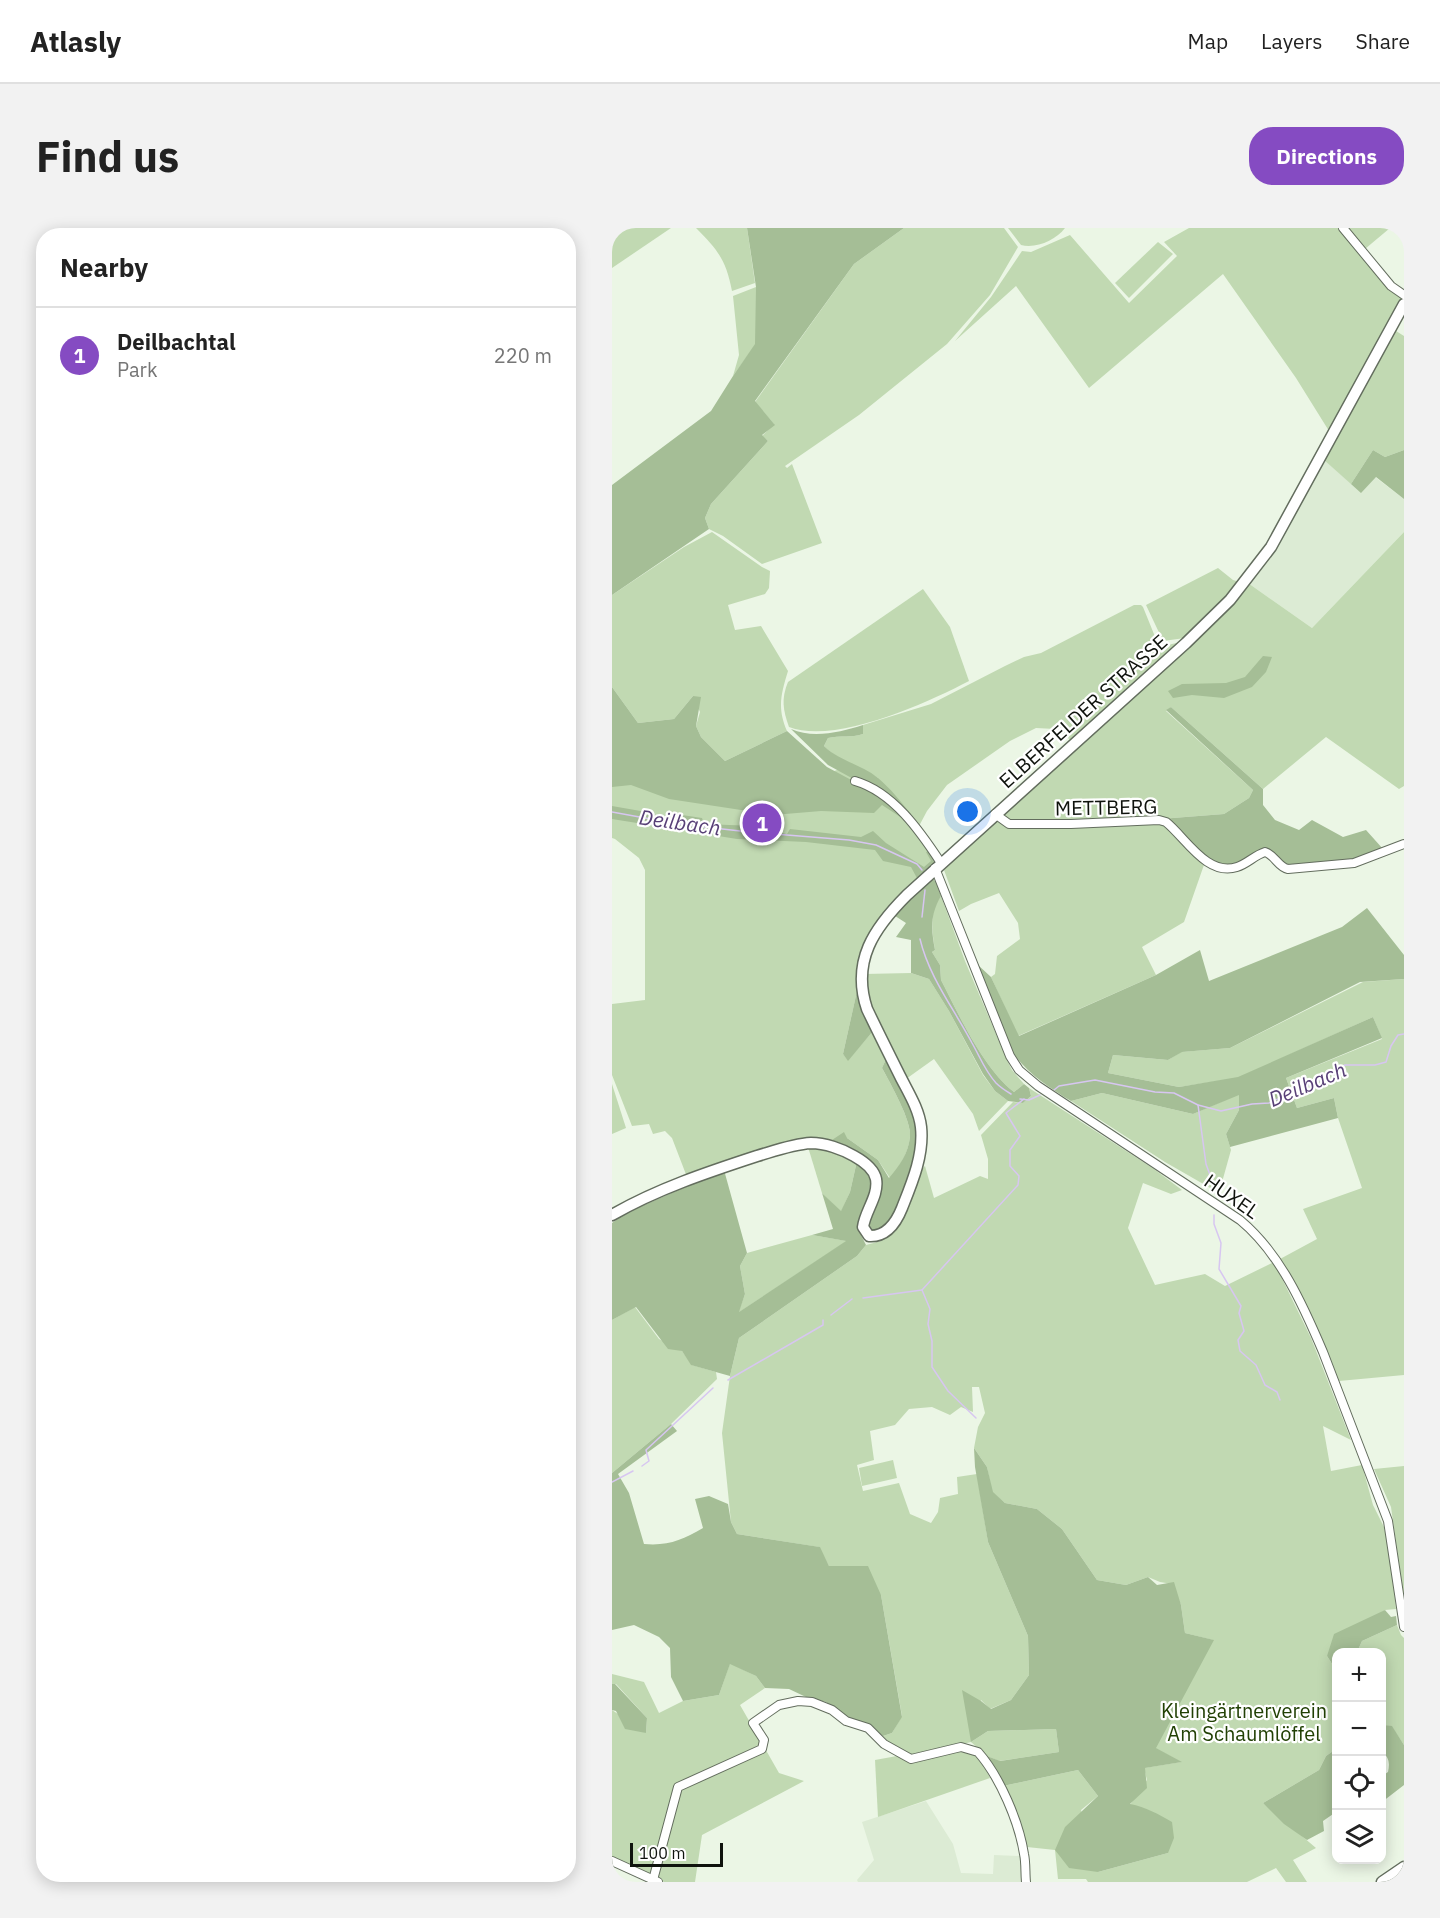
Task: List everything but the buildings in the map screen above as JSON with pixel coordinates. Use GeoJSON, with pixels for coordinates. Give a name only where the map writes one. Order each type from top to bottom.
{"type":"FeatureCollection","features":[{"type":"Feature","properties":{"kind":"main road","name":"ELBERFELDER STRASSE"},"geometry":{"type":"LineString","coordinates":[[612,1215],[670,1188],[724,1167],[811,1143],[845,1152],[868,1166],[873,1172],[876,1187],[863,1227],[869,1236],[883,1234],[890,1228],[900,1213],[916,1169],[921,1147],[921,1124],[914,1103],[867,1010],[861,988],[862,962],[880,924],[938,865],[1186,643],[1230,600],[1271,547],[1404,304]]}},
{"type":"Feature","properties":{"kind":"main road"},"geometry":{"type":"LineString","coordinates":[[1382,1882],[1404,1867]]}},
{"type":"Feature","properties":{"kind":"street"},"geometry":{"type":"LineString","coordinates":[[1343,228],[1391,286],[1404,295]]}},
{"type":"Feature","properties":{"kind":"street","name":"HUXEL"},"geometry":{"type":"LineString","coordinates":[[855,781],[870,786],[887,799],[920,831],[938,865],[1010,1056],[1019,1070],[1038,1086],[1240,1220],[1256,1232],[1274,1256],[1323,1352],[1388,1521],[1404,1627]]}},
{"type":"Feature","properties":{"kind":"street","name":"METTBERG"},"geometry":{"type":"LineString","coordinates":[[995,814],[1009,824],[1159,820],[1166,822],[1195,854],[1229,869],[1238,867],[1265,852],[1269,852],[1284,868],[1288,869],[1349,864],[1404,844]]}},
{"type":"Feature","properties":{"kind":"street"},"geometry":{"type":"LineString","coordinates":[[612,1861],[656,1881],[678,1787],[762,1749],[764,1740],[753,1723],[779,1705],[798,1701],[812,1702],[832,1710],[846,1721],[868,1728],[884,1744],[911,1759],[950,1748],[962,1747],[976,1750],[999,1784],[1018,1831],[1025,1856],[1026,1882]]}},
{"type":"Feature","properties":{"kind":"shaded area"},"geometry":{"type":"Polygon","coordinates":[[[1324,460],[1361,492],[1375,477],[1404,499],[1404,532],[1312,628],[1248,583],[1324,460]]]}},
{"type":"Feature","properties":{"kind":"shaded area"},"geometry":{"type":"Polygon","coordinates":[[[926,1801],[953,1844],[961,1873],[993,1874],[994,1855],[1021,1856],[1023,1882],[858,1882],[857,1880],[874,1860],[862,1822],[926,1801]]]}},
{"type":"Feature","properties":{"kind":"green space"},"geometry":{"type":"Polygon","coordinates":[[[612,228],[671,228],[612,268],[612,228]]]}},
{"type":"Feature","properties":{"kind":"green space"},"geometry":{"type":"Polygon","coordinates":[[[696,228],[747,228],[755,283],[732,291],[720,256],[696,228]]]}},
{"type":"Feature","properties":{"kind":"green space"},"geometry":{"type":"Polygon","coordinates":[[[747,228],[904,228],[854,264],[755,401],[775,425],[762,435],[768,441],[711,504],[705,518],[709,529],[612,595],[612,485],[711,411],[755,344],[756,287],[747,228]]]}},
{"type":"Feature","properties":{"kind":"green space"},"geometry":{"type":"Polygon","coordinates":[[[904,228],[1004,228],[1018,247],[990,295],[947,344],[859,415],[785,466],[787,468],[792,464],[822,543],[762,564],[723,536],[709,529],[705,518],[711,504],[768,441],[762,436],[774,424],[755,402],[854,264],[904,228]]]}},
{"type":"Feature","properties":{"kind":"green space"},"geometry":{"type":"Polygon","coordinates":[[[1008,228],[1065,228],[1045,242],[1027,246],[1021,245],[1008,228]]]}},
{"type":"Feature","properties":{"kind":"green space"},"geometry":{"type":"Polygon","coordinates":[[[1189,228],[1342,228],[1402,297],[1329,431],[1296,378],[1223,274],[1089,388],[1016,286],[955,341],[991,297],[1022,251],[1031,252],[1070,235],[1129,303],[1177,256],[1164,242],[1189,228]]]}},
{"type":"Feature","properties":{"kind":"green space"},"geometry":{"type":"Polygon","coordinates":[[[1347,228],[1390,228],[1365,249],[1347,228]]]}},
{"type":"Feature","properties":{"kind":"green space"},"geometry":{"type":"Polygon","coordinates":[[[1158,242],[1173,254],[1129,298],[1115,283],[1158,242]]]}},
{"type":"Feature","properties":{"kind":"green space"},"geometry":{"type":"Polygon","coordinates":[[[756,287],[756,344],[733,376],[739,355],[733,296],[756,287]]]}},
{"type":"Feature","properties":{"kind":"green space"},"geometry":{"type":"Polygon","coordinates":[[[1396,331],[1404,336],[1404,450],[1385,457],[1373,450],[1351,484],[1324,460],[1396,331]]]}},
{"type":"Feature","properties":{"kind":"green space"},"geometry":{"type":"Polygon","coordinates":[[[1373,450],[1385,457],[1404,450],[1404,499],[1376,477],[1361,493],[1351,484],[1373,450]]]}},
{"type":"Feature","properties":{"kind":"green space"},"geometry":{"type":"Polygon","coordinates":[[[712,532],[770,571],[769,588],[765,594],[728,605],[735,630],[761,626],[788,671],[781,701],[787,731],[725,761],[701,737],[696,726],[700,712],[693,696],[674,719],[638,723],[612,687],[612,595],[684,547],[712,532]]]}},
{"type":"Feature","properties":{"kind":"green space"},"geometry":{"type":"Polygon","coordinates":[[[1404,532],[1404,786],[1399,789],[1326,737],[1263,789],[1171,707],[1166,711],[1253,790],[1249,798],[1224,814],[1160,819],[1010,823],[999,815],[1248,583],[1312,628],[1404,532]]]}},
{"type":"Feature","properties":{"kind":"green space"},"geometry":{"type":"Polygon","coordinates":[[[1218,568],[1233,580],[1240,582],[1185,638],[1163,641],[1146,605],[1218,568]]]}},
{"type":"Feature","properties":{"kind":"green space"},"geometry":{"type":"Polygon","coordinates":[[[923,589],[950,627],[969,681],[906,710],[855,726],[808,731],[789,727],[784,704],[788,682],[923,589]]]}},
{"type":"Feature","properties":{"kind":"green space"},"geometry":{"type":"Polygon","coordinates":[[[1134,605],[1143,607],[1158,644],[1163,646],[1181,642],[1072,741],[1055,729],[1036,728],[1010,741],[947,785],[927,811],[918,828],[935,858],[860,958],[857,991],[843,1054],[848,1060],[873,1031],[887,1057],[882,1068],[900,1102],[910,1130],[907,1149],[894,1173],[890,1178],[878,1160],[847,1138],[687,1177],[672,1138],[665,1131],[653,1134],[649,1124],[632,1126],[612,1075],[612,1004],[645,1000],[645,870],[639,858],[612,838],[612,774],[782,791],[837,770],[878,778],[830,751],[824,746],[828,738],[863,734],[863,725],[931,704],[1024,657],[1041,653],[1134,605]]]}},
{"type":"Feature","properties":{"kind":"green space"},"geometry":{"type":"Polygon","coordinates":[[[1263,656],[1272,657],[1266,672],[1252,687],[1224,698],[1192,695],[1173,698],[1168,691],[1182,684],[1226,683],[1245,677],[1263,656]]]}},
{"type":"Feature","properties":{"kind":"green space"},"geometry":{"type":"Polygon","coordinates":[[[612,687],[638,723],[674,719],[693,696],[701,697],[696,726],[701,737],[725,761],[787,731],[827,767],[869,787],[908,822],[882,805],[874,813],[821,811],[773,815],[669,799],[631,785],[612,787],[612,687]]]}},
{"type":"Feature","properties":{"kind":"green space"},"geometry":{"type":"Polygon","coordinates":[[[1171,707],[1263,789],[1263,805],[1275,820],[1299,830],[1312,820],[1343,837],[1366,830],[1383,849],[1350,862],[1284,866],[1271,852],[1229,867],[1208,860],[1160,819],[1224,814],[1249,798],[1253,790],[1166,710],[1171,707]]]}},
{"type":"Feature","properties":{"kind":"green space"},"geometry":{"type":"Polygon","coordinates":[[[863,725],[863,734],[828,738],[824,746],[878,778],[911,814],[910,820],[888,798],[828,765],[791,729],[808,734],[818,734],[863,725]]]}},
{"type":"Feature","properties":{"kind":"green space"},"geometry":{"type":"Polygon","coordinates":[[[612,806],[652,813],[663,820],[677,821],[682,815],[702,818],[704,824],[755,826],[763,831],[772,826],[777,832],[787,834],[790,829],[861,837],[873,831],[886,843],[924,867],[931,861],[926,852],[931,850],[936,862],[918,880],[911,867],[883,861],[875,850],[806,842],[737,839],[612,819],[612,806]]]}},
{"type":"Feature","properties":{"kind":"green space"},"geometry":{"type":"Polygon","coordinates":[[[997,818],[1001,821],[1159,821],[1205,862],[1184,922],[1142,947],[1156,975],[1018,1036],[991,977],[995,974],[997,956],[1020,939],[1018,923],[999,893],[959,911],[944,870],[997,818]]]}},
{"type":"Feature","properties":{"kind":"green space"},"geometry":{"type":"Polygon","coordinates":[[[932,878],[941,896],[933,916],[935,950],[932,952],[940,965],[941,980],[973,1040],[992,1069],[1014,1092],[1024,1084],[1029,1088],[1031,1096],[1023,1103],[1008,1101],[995,1091],[929,979],[911,973],[911,940],[896,937],[906,923],[892,914],[932,878]]]}},
{"type":"Feature","properties":{"kind":"green space"},"geometry":{"type":"Polygon","coordinates":[[[941,896],[965,961],[1007,1060],[1024,1084],[1014,1092],[982,1055],[941,980],[940,965],[932,952],[935,950],[932,929],[933,914],[941,896]]]}},
{"type":"Feature","properties":{"kind":"green space"},"geometry":{"type":"Polygon","coordinates":[[[1367,908],[1404,955],[1404,979],[1360,982],[1230,1048],[1182,1052],[1168,1060],[1113,1055],[1108,1073],[1179,1087],[1238,1077],[1373,1017],[1382,1038],[1286,1078],[1297,1108],[1334,1098],[1338,1118],[1230,1147],[1226,1134],[1239,1110],[1239,1095],[1193,1114],[1102,1093],[1071,1101],[1048,1087],[1016,1057],[1004,1037],[978,965],[991,977],[1019,1036],[1156,975],[1200,950],[1209,981],[1342,927],[1367,908]]]}},
{"type":"Feature","properties":{"kind":"green space"},"geometry":{"type":"Polygon","coordinates":[[[911,973],[929,979],[983,1075],[995,1091],[1008,1101],[979,1131],[973,1114],[934,1059],[906,1079],[865,998],[864,974],[911,973]]]}},
{"type":"Feature","properties":{"kind":"green space"},"geometry":{"type":"Polygon","coordinates":[[[1404,979],[1404,1375],[1339,1381],[1326,1348],[1280,1259],[1317,1239],[1303,1209],[1362,1188],[1338,1118],[1334,1098],[1297,1108],[1286,1078],[1382,1039],[1373,1017],[1238,1078],[1179,1087],[1108,1073],[1113,1055],[1168,1060],[1181,1052],[1230,1048],[1363,982],[1404,979]]]}},
{"type":"Feature","properties":{"kind":"green space"},"geometry":{"type":"Polygon","coordinates":[[[857,991],[873,1031],[848,1061],[843,1054],[857,991]]]}},
{"type":"Feature","properties":{"kind":"green space"},"geometry":{"type":"Polygon","coordinates":[[[887,1057],[916,1115],[918,1134],[913,1165],[893,1220],[885,1228],[871,1232],[868,1227],[878,1175],[829,1142],[844,1132],[847,1138],[878,1160],[889,1178],[900,1164],[907,1149],[910,1130],[900,1102],[882,1068],[887,1057]]]}},
{"type":"Feature","properties":{"kind":"green space"},"geometry":{"type":"Polygon","coordinates":[[[612,1084],[626,1128],[612,1134],[612,1084]]]}},
{"type":"Feature","properties":{"kind":"green space","name":"Kleingärtnerverein Am Schaumlöffel"},"geometry":{"type":"Polygon","coordinates":[[[1029,1088],[1154,1169],[1182,1190],[1171,1194],[1143,1183],[1128,1228],[1155,1285],[1205,1274],[1225,1286],[1274,1262],[1311,1338],[1351,1440],[1323,1426],[1331,1471],[1362,1465],[1373,1505],[1384,1527],[1391,1561],[1396,1609],[1385,1610],[1337,1648],[1332,1648],[1332,1652],[1327,1656],[1332,1664],[1332,1752],[1326,1756],[1319,1770],[1263,1803],[1316,1848],[1293,1860],[1307,1882],[1286,1882],[1276,1868],[1247,1882],[1088,1882],[1086,1879],[1058,1879],[1055,1850],[1027,1847],[1003,1786],[1078,1770],[1098,1796],[1081,1810],[1098,1872],[1168,1853],[1130,1805],[1147,1780],[1144,1768],[1181,1762],[1155,1748],[1213,1640],[1185,1633],[1181,1605],[1172,1584],[1148,1577],[1126,1585],[1097,1580],[1062,1529],[1037,1509],[1005,1503],[992,1492],[987,1467],[974,1448],[978,1427],[985,1413],[979,1387],[972,1387],[973,1412],[961,1407],[950,1415],[932,1407],[909,1409],[895,1425],[870,1431],[874,1460],[857,1465],[863,1491],[899,1483],[910,1514],[931,1523],[938,1512],[940,1498],[958,1494],[957,1477],[977,1474],[988,1542],[1028,1636],[1029,1675],[1011,1700],[990,1709],[981,1700],[971,1742],[911,1759],[893,1747],[883,1736],[892,1733],[902,1716],[881,1595],[829,1566],[819,1547],[737,1534],[731,1522],[722,1433],[730,1376],[739,1338],[857,1256],[866,1245],[881,1241],[892,1231],[919,1172],[925,1166],[934,1198],[980,1176],[988,1179],[988,1159],[981,1135],[1013,1102],[1023,1103],[1031,1096],[1029,1088]]]}},
{"type":"Feature","properties":{"kind":"green space"},"geometry":{"type":"Polygon","coordinates":[[[1102,1093],[1193,1114],[1239,1094],[1239,1110],[1226,1134],[1231,1150],[1219,1193],[1165,1162],[1071,1101],[1102,1093]]]}},
{"type":"Feature","properties":{"kind":"green space"},"geometry":{"type":"Polygon","coordinates":[[[808,1147],[837,1152],[857,1161],[850,1192],[841,1212],[822,1193],[808,1147]]]}},
{"type":"Feature","properties":{"kind":"green space"},"geometry":{"type":"Polygon","coordinates":[[[857,1161],[866,1167],[873,1182],[860,1226],[860,1233],[866,1245],[857,1256],[739,1338],[730,1376],[691,1365],[682,1351],[668,1349],[636,1307],[612,1320],[612,1223],[626,1213],[724,1170],[747,1253],[740,1266],[745,1294],[739,1312],[846,1241],[812,1235],[833,1229],[822,1193],[841,1211],[850,1192],[857,1161]]]}},
{"type":"Feature","properties":{"kind":"green space"},"geometry":{"type":"Polygon","coordinates":[[[812,1235],[847,1241],[738,1313],[745,1294],[740,1266],[747,1253],[812,1235]]]}},
{"type":"Feature","properties":{"kind":"green space"},"geometry":{"type":"Polygon","coordinates":[[[635,1307],[659,1339],[682,1351],[692,1365],[716,1372],[717,1379],[671,1424],[612,1473],[612,1320],[635,1307]]]}},
{"type":"Feature","properties":{"kind":"green space"},"geometry":{"type":"Polygon","coordinates":[[[671,1424],[677,1431],[618,1474],[629,1493],[644,1544],[675,1541],[703,1528],[695,1499],[709,1496],[728,1504],[731,1522],[737,1534],[820,1547],[829,1566],[868,1566],[881,1595],[902,1717],[892,1733],[883,1736],[868,1725],[850,1719],[826,1702],[806,1697],[789,1689],[765,1688],[756,1676],[730,1664],[719,1695],[683,1701],[671,1677],[670,1648],[659,1637],[634,1625],[612,1630],[612,1473],[671,1424]]]}},
{"type":"Feature","properties":{"kind":"green space"},"geometry":{"type":"Polygon","coordinates":[[[974,1448],[987,1467],[993,1492],[1005,1503],[1037,1509],[1062,1529],[1097,1580],[1126,1585],[1148,1577],[1157,1585],[1174,1582],[1181,1605],[1185,1633],[1214,1640],[1156,1748],[1182,1762],[1145,1768],[1147,1788],[1130,1804],[1147,1809],[1172,1822],[1174,1838],[1168,1853],[1098,1872],[1069,1868],[1055,1850],[1065,1827],[1098,1796],[1078,1770],[1003,1786],[987,1756],[1000,1761],[1059,1752],[1056,1729],[988,1731],[971,1742],[962,1690],[991,1709],[1011,1700],[1029,1675],[1028,1636],[988,1542],[975,1467],[974,1448]]]}},
{"type":"Feature","properties":{"kind":"green space"},"geometry":{"type":"Polygon","coordinates":[[[893,1460],[897,1478],[862,1486],[859,1468],[893,1460]]]}},
{"type":"Feature","properties":{"kind":"green space"},"geometry":{"type":"Polygon","coordinates":[[[1404,1466],[1404,1599],[1391,1507],[1374,1469],[1404,1466]]]}},
{"type":"Feature","properties":{"kind":"green space"},"geometry":{"type":"Polygon","coordinates":[[[1385,1610],[1391,1617],[1396,1616],[1397,1625],[1362,1641],[1359,1648],[1332,1648],[1332,1664],[1327,1656],[1334,1634],[1385,1610]]]}},
{"type":"Feature","properties":{"kind":"green space"},"geometry":{"type":"Polygon","coordinates":[[[1397,1625],[1404,1638],[1404,1745],[1392,1727],[1386,1726],[1386,1648],[1359,1648],[1362,1641],[1397,1625]]]}},
{"type":"Feature","properties":{"kind":"green space"},"geometry":{"type":"Polygon","coordinates":[[[730,1663],[756,1676],[765,1688],[740,1705],[779,1773],[804,1781],[702,1835],[695,1882],[664,1882],[612,1857],[612,1710],[646,1733],[647,1718],[616,1684],[612,1684],[612,1674],[644,1682],[659,1713],[683,1701],[719,1695],[730,1663]]]}},
{"type":"Feature","properties":{"kind":"green space"},"geometry":{"type":"Polygon","coordinates":[[[612,1684],[615,1684],[647,1718],[646,1733],[625,1729],[616,1711],[612,1710],[612,1684]]]}},
{"type":"Feature","properties":{"kind":"green space"},"geometry":{"type":"Polygon","coordinates":[[[1386,1725],[1392,1726],[1404,1745],[1404,1785],[1386,1799],[1386,1773],[1389,1766],[1386,1756],[1386,1725]]]}},
{"type":"Feature","properties":{"kind":"green space"},"geometry":{"type":"Polygon","coordinates":[[[1056,1729],[1059,1752],[999,1761],[987,1756],[971,1742],[988,1731],[1056,1729]]]}},
{"type":"Feature","properties":{"kind":"green space"},"geometry":{"type":"Polygon","coordinates":[[[955,1752],[973,1755],[981,1761],[990,1778],[878,1817],[875,1760],[955,1752]]]}},
{"type":"Feature","properties":{"kind":"green space"},"geometry":{"type":"Polygon","coordinates":[[[1332,1752],[1332,1815],[1323,1821],[1324,1831],[1307,1840],[1284,1824],[1263,1803],[1319,1770],[1326,1756],[1332,1752]]]}},
{"type":"Feature","properties":{"kind":"waterway","name":"Deilbach"},"geometry":{"type":"LineString","coordinates":[[612,812],[678,824],[849,840],[876,845],[917,864],[922,870]]}},
{"type":"Feature","properties":{"kind":"waterway","name":"Deilbach"},"geometry":{"type":"LineString","coordinates":[[922,917],[925,890]]}},
{"type":"Feature","properties":{"kind":"waterway","name":"Deilbach"},"geometry":{"type":"LineString","coordinates":[[920,939],[936,980],[986,1069],[996,1083],[1011,1094]]}},
{"type":"Feature","properties":{"kind":"waterway","name":"Deilbach"},"geometry":{"type":"LineString","coordinates":[[1054,1090],[1059,1086],[1095,1080],[1155,1092],[1174,1093],[1198,1105],[1221,1111],[1252,1104],[1269,1103],[1326,1077],[1345,1065],[1375,1065],[1386,1062],[1391,1046],[1398,1035],[1404,1034]]}},
{"type":"Feature","properties":{"kind":"waterway","name":"Deilbach"},"geometry":{"type":"LineString","coordinates":[[1020,1099],[1029,1100],[1040,1095]]}},
{"type":"Feature","properties":{"kind":"waterway"},"geometry":{"type":"LineString","coordinates":[[863,1298],[922,1290],[1018,1185],[1019,1176],[1010,1166],[1010,1150],[1020,1136],[1006,1113],[1024,1099]]}},
{"type":"Feature","properties":{"kind":"waterway"},"geometry":{"type":"LineString","coordinates":[[1198,1105],[1206,1164],[1217,1194]]}},
{"type":"Feature","properties":{"kind":"waterway"},"geometry":{"type":"LineString","coordinates":[[1214,1215],[1214,1224],[1221,1243],[1219,1269],[1241,1306],[1239,1313],[1244,1331],[1238,1340],[1240,1351],[1256,1365],[1265,1385],[1277,1392],[1280,1400]]}},
{"type":"Feature","properties":{"kind":"waterway"},"geometry":{"type":"LineString","coordinates":[[922,1290],[930,1309],[928,1324],[932,1341],[932,1367],[948,1391],[976,1418]]}},
{"type":"Feature","properties":{"kind":"waterway"},"geometry":{"type":"LineString","coordinates":[[831,1315],[852,1299]]}},
{"type":"Feature","properties":{"kind":"waterway"},"geometry":{"type":"LineString","coordinates":[[728,1380],[823,1325],[823,1320]]}},
{"type":"Feature","properties":{"kind":"waterway"},"geometry":{"type":"LineString","coordinates":[[642,1466],[649,1461],[646,1450],[713,1388]]}},
{"type":"Feature","properties":{"kind":"waterway"},"geometry":{"type":"LineString","coordinates":[[612,1482],[633,1471]]}},
{"type":"Feature","properties":{"kind":"place","name":"Deilbachtal"},"geometry":{"type":"Point","coordinates":[762,823]}}]}
